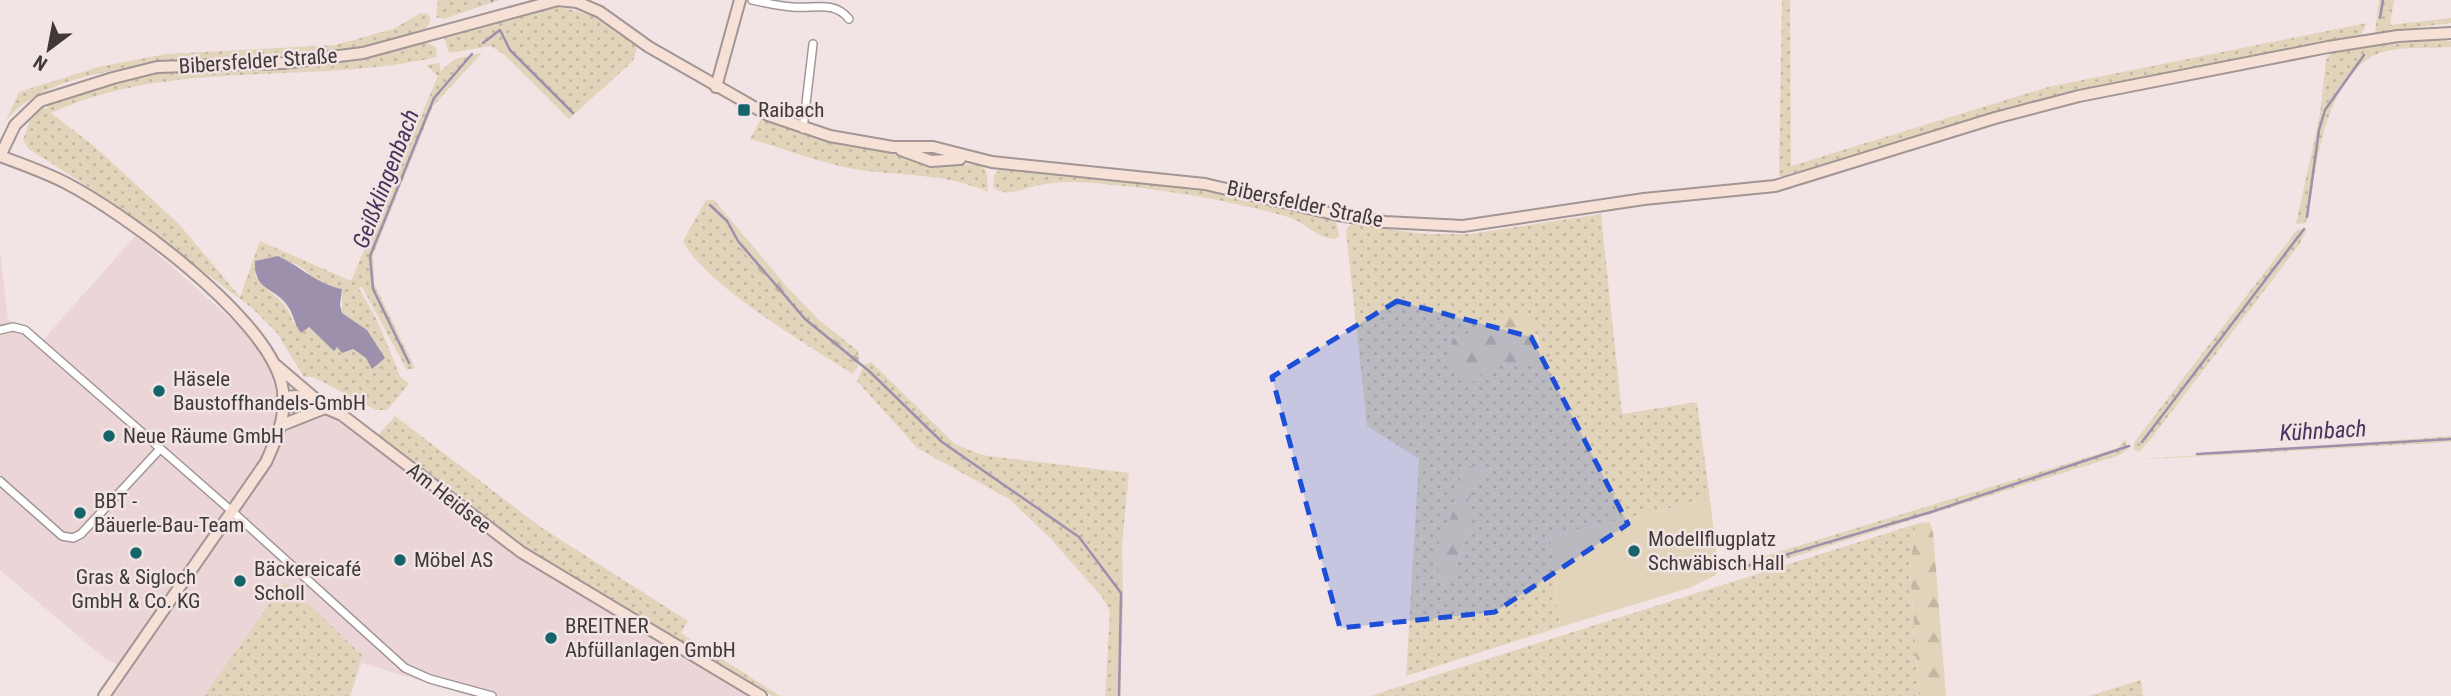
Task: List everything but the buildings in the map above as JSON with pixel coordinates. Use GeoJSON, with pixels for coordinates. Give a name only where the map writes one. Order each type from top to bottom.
{"type":"FeatureCollection","features":[{"type":"Feature","properties":{"kind":"street","name":"Bibersfelder Straße"},"geometry":{"type":"LineString","coordinates":[[0,156],[18,122],[40,101],[54,94],[157,67],[283,63],[363,53],[558,0],[577,2],[600,12],[649,47],[768,115],[803,129],[893,147],[931,161],[970,158],[1205,184],[1385,222],[1485,224],[1682,194],[1775,186],[1995,118],[2066,99],[2328,47],[2398,36],[2451,33]]}},
{"type":"Feature","properties":{"kind":"street"},"geometry":{"type":"LineString","coordinates":[[716,87],[740,0]]}},
{"type":"Feature","properties":{"kind":"street"},"geometry":{"type":"LineString","coordinates":[[752,0],[794,8],[830,5],[842,10],[849,19]]}},
{"type":"Feature","properties":{"kind":"street"},"geometry":{"type":"LineString","coordinates":[[803,129],[813,44]]}},
{"type":"Feature","properties":{"kind":"street"},"geometry":{"type":"LineString","coordinates":[[0,132],[18,122]]}},
{"type":"Feature","properties":{"kind":"street"},"geometry":{"type":"LineString","coordinates":[[0,156],[65,183],[146,235],[236,313],[273,362],[322,407],[282,425]]}},
{"type":"Feature","properties":{"kind":"street"},"geometry":{"type":"LineString","coordinates":[[0,330],[13,327],[25,330],[231,510],[405,668],[430,679],[492,696]]}},
{"type":"Feature","properties":{"kind":"street"},"geometry":{"type":"LineString","coordinates":[[104,696],[266,462],[282,425],[281,381],[273,362]]}},
{"type":"Feature","properties":{"kind":"street","name":"Am Heidsee"},"geometry":{"type":"LineString","coordinates":[[283,401],[297,396],[322,407],[379,442],[521,552],[761,696]]}},
{"type":"Feature","properties":{"kind":"street"},"geometry":{"type":"LineString","coordinates":[[0,481],[62,536],[73,538],[81,534],[160,449]]}},
{"type":"Feature","properties":{"kind":"highlighted area"},"geometry":{"type":"Polygon","coordinates":[[[1397,301],[1531,337],[1628,524],[1495,612],[1340,628],[1272,377],[1397,301]]]}},
{"type":"Feature","properties":{"kind":"shaded area"},"geometry":{"type":"Polygon","coordinates":[[[136,235],[249,335],[269,365],[277,398],[283,400],[299,421],[326,415],[348,426],[484,532],[542,572],[749,696],[470,696],[362,663],[350,696],[113,696],[121,684],[115,663],[103,657],[0,570],[0,250],[8,320],[25,327],[43,340],[136,235]]]}},
{"type":"Feature","properties":{"kind":"shaded area"},"geometry":{"type":"Polygon","coordinates":[[[278,256],[324,283],[342,289],[342,313],[367,330],[385,358],[372,369],[366,358],[353,349],[342,353],[337,347],[334,351],[309,327],[301,333],[284,301],[258,279],[255,261],[278,256]]]}},
{"type":"Feature","properties":{"kind":"green space"},"geometry":{"type":"Polygon","coordinates":[[[438,0],[500,0],[443,19],[436,17],[438,0]]]}},
{"type":"Feature","properties":{"kind":"green space"},"geometry":{"type":"Polygon","coordinates":[[[1782,0],[1790,0],[1791,166],[2048,87],[2367,23],[2360,38],[2010,108],[1779,176],[1782,0]]]}},
{"type":"Feature","properties":{"kind":"green space"},"geometry":{"type":"Polygon","coordinates":[[[2379,0],[2394,0],[2390,25],[2451,18],[2451,23],[2375,33],[2379,0]]]}},
{"type":"Feature","properties":{"kind":"green space"},"geometry":{"type":"Polygon","coordinates":[[[552,6],[599,19],[619,31],[637,48],[633,61],[569,119],[504,54],[490,46],[449,53],[444,37],[552,6]]]}},
{"type":"Feature","properties":{"kind":"green space"},"geometry":{"type":"Polygon","coordinates":[[[421,13],[428,14],[431,19],[426,30],[365,48],[301,57],[144,66],[102,73],[64,83],[31,99],[6,121],[19,92],[98,67],[166,54],[335,45],[393,29],[421,13]]]}},
{"type":"Feature","properties":{"kind":"green space"},"geometry":{"type":"Polygon","coordinates":[[[2426,39],[2451,41],[2451,47],[2399,49],[2379,53],[2354,71],[2341,89],[2324,132],[2306,223],[2296,224],[2320,114],[2326,60],[2331,53],[2426,39]]]}},
{"type":"Feature","properties":{"kind":"green space"},"geometry":{"type":"Polygon","coordinates":[[[425,42],[436,47],[437,57],[389,65],[193,78],[145,85],[97,96],[51,113],[94,146],[179,224],[240,297],[260,241],[351,281],[438,76],[426,65],[440,63],[440,71],[455,59],[482,53],[433,106],[373,255],[374,283],[415,368],[407,370],[362,287],[359,288],[378,322],[400,376],[409,384],[387,410],[376,410],[313,377],[304,377],[277,333],[252,308],[109,200],[29,149],[23,140],[29,122],[42,107],[47,109],[48,104],[121,79],[161,72],[352,61],[425,42]],[[278,256],[255,275],[287,308],[293,323],[308,327],[334,350],[337,347],[342,353],[352,349],[366,358],[367,330],[342,313],[342,289],[317,283],[303,268],[278,256]]]}},
{"type":"Feature","properties":{"kind":"green space"},"geometry":{"type":"Polygon","coordinates":[[[762,117],[805,134],[936,164],[982,165],[987,174],[988,192],[943,179],[866,171],[837,165],[750,139],[762,117]]]}},
{"type":"Feature","properties":{"kind":"green space"},"geometry":{"type":"Polygon","coordinates":[[[1001,168],[1161,181],[1335,218],[1339,235],[1336,239],[1329,238],[1294,219],[1248,207],[1145,188],[1071,182],[1050,183],[1015,192],[1004,192],[993,187],[994,175],[1001,168]]]}},
{"type":"Feature","properties":{"kind":"green space"},"geometry":{"type":"Polygon","coordinates":[[[706,200],[714,200],[706,209],[782,296],[788,288],[818,319],[858,351],[859,358],[818,326],[814,332],[858,365],[853,374],[760,314],[694,258],[683,241],[706,200]]]}},
{"type":"Feature","properties":{"kind":"green space"},"geometry":{"type":"Polygon","coordinates":[[[714,200],[788,288],[782,297],[706,209],[714,200]]]}},
{"type":"Feature","properties":{"kind":"green space"},"geometry":{"type":"Polygon","coordinates":[[[1601,214],[1622,414],[1697,402],[1710,499],[1550,536],[1560,627],[1406,676],[1419,459],[1367,426],[1346,231],[1351,224],[1424,234],[1470,234],[1601,214]],[[1489,327],[1452,339],[1499,365],[1521,365],[1550,355],[1541,350],[1537,334],[1489,327]],[[1472,466],[1463,469],[1454,510],[1433,556],[1442,587],[1456,566],[1468,530],[1467,503],[1483,472],[1472,466]]]}},
{"type":"Feature","properties":{"kind":"green space"},"geometry":{"type":"Polygon","coordinates":[[[2307,229],[2299,245],[2150,440],[2139,452],[2133,449],[2135,441],[2297,230],[2307,229]]]}},
{"type":"Feature","properties":{"kind":"green space"},"geometry":{"type":"Polygon","coordinates":[[[1501,315],[1527,315],[1541,349],[1551,355],[1525,367],[1492,365],[1465,389],[1449,358],[1452,339],[1489,327],[1501,315]]]}},
{"type":"Feature","properties":{"kind":"green space"},"geometry":{"type":"Polygon","coordinates":[[[818,326],[859,358],[858,365],[814,332],[818,326]]]}},
{"type":"Feature","properties":{"kind":"green space"},"geometry":{"type":"Polygon","coordinates":[[[871,362],[955,444],[982,455],[1129,473],[1122,544],[1123,607],[1116,597],[1112,696],[1105,696],[1110,611],[1102,597],[1051,539],[1009,499],[917,448],[857,381],[864,365],[871,362]]]}},
{"type":"Feature","properties":{"kind":"green space"},"geometry":{"type":"Polygon","coordinates":[[[395,416],[542,528],[688,621],[681,633],[780,696],[772,696],[531,551],[435,482],[378,435],[395,416]]]}},
{"type":"Feature","properties":{"kind":"green space"},"geometry":{"type":"Polygon","coordinates":[[[2451,436],[2451,442],[2132,460],[2451,436]]]}},
{"type":"Feature","properties":{"kind":"green space"},"geometry":{"type":"Polygon","coordinates":[[[2125,439],[2128,449],[2120,455],[1745,572],[1729,567],[2118,448],[2125,439]]]}},
{"type":"Feature","properties":{"kind":"green space"},"geometry":{"type":"Polygon","coordinates":[[[1471,466],[1483,472],[1467,503],[1468,529],[1456,566],[1442,587],[1433,556],[1454,510],[1463,469],[1471,466]]]}},
{"type":"Feature","properties":{"kind":"green space","name":"Modellflugplatz Schwäbisch Hall"},"geometry":{"type":"Polygon","coordinates":[[[1710,499],[1718,566],[1716,575],[1689,588],[1560,627],[1550,536],[1710,499]]]}},
{"type":"Feature","properties":{"kind":"green space"},"geometry":{"type":"Polygon","coordinates":[[[1930,523],[1933,532],[1946,696],[1919,696],[1910,568],[1916,524],[1930,523]]]}},
{"type":"Feature","properties":{"kind":"green space"},"geometry":{"type":"Polygon","coordinates":[[[1916,524],[1910,568],[1919,696],[1370,696],[1916,524]]]}},
{"type":"Feature","properties":{"kind":"green space"},"geometry":{"type":"Polygon","coordinates":[[[285,582],[362,655],[350,696],[204,696],[285,582]]]}},
{"type":"Feature","properties":{"kind":"green space"},"geometry":{"type":"Polygon","coordinates":[[[1116,595],[1123,607],[1120,696],[1112,696],[1116,595]]]}},
{"type":"Feature","properties":{"kind":"green space"},"geometry":{"type":"Polygon","coordinates":[[[2141,680],[2143,696],[2088,696],[2141,680]]]}},
{"type":"Feature","properties":{"kind":"waterway"},"geometry":{"type":"LineString","coordinates":[[2380,18],[2383,0]]}},
{"type":"Feature","properties":{"kind":"waterway","name":"Geißklingenbach"},"geometry":{"type":"LineString","coordinates":[[483,43],[500,30],[510,50],[573,113]]}},
{"type":"Feature","properties":{"kind":"waterway","name":"Geißklingenbach"},"geometry":{"type":"LineString","coordinates":[[409,363],[373,289],[370,256],[434,98],[472,54]]}},
{"type":"Feature","properties":{"kind":"waterway"},"geometry":{"type":"LineString","coordinates":[[2307,217],[2319,130],[2325,110],[2364,55]]}},
{"type":"Feature","properties":{"kind":"waterway"},"geometry":{"type":"LineString","coordinates":[[710,205],[727,221],[738,241],[805,319],[869,371],[942,442],[1079,537],[1121,593],[1119,696]]}},
{"type":"Feature","properties":{"kind":"waterway"},"geometry":{"type":"LineString","coordinates":[[2142,442],[2304,229]]}},
{"type":"Feature","properties":{"kind":"waterway","name":"Kühnbach"},"geometry":{"type":"LineString","coordinates":[[2197,454],[2451,439]]}},
{"type":"Feature","properties":{"kind":"waterway"},"geometry":{"type":"LineString","coordinates":[[1737,569],[1931,512],[2129,446]]}},
{"type":"Feature","properties":{"kind":"place","name":"Raibach"},"geometry":{"type":"Point","coordinates":[744,110]}},
{"type":"Feature","properties":{"kind":"place","name":"Häsele Baustoffhandels-GmbH"},"geometry":{"type":"Point","coordinates":[159,391]}},
{"type":"Feature","properties":{"kind":"place","name":"Neue Räume GmbH"},"geometry":{"type":"Point","coordinates":[109,436]}},
{"type":"Feature","properties":{"kind":"place","name":"BBT - Bäuerle-Bau-Team"},"geometry":{"type":"Point","coordinates":[80,513]}},
{"type":"Feature","properties":{"kind":"place","name":"Modellflugplatz Schwäbisch Hall"},"geometry":{"type":"Point","coordinates":[1634,551]}},
{"type":"Feature","properties":{"kind":"place","name":"Gras & Sigloch GmbH & Co. KG"},"geometry":{"type":"Point","coordinates":[136,553]}},
{"type":"Feature","properties":{"kind":"place","name":"Möbel AS"},"geometry":{"type":"Point","coordinates":[400,560]}},
{"type":"Feature","properties":{"kind":"place","name":"Bäckereicafé Scholl"},"geometry":{"type":"Point","coordinates":[240,581]}},
{"type":"Feature","properties":{"kind":"place","name":"BREITNER Abfüllanlagen GmbH"},"geometry":{"type":"Point","coordinates":[551,638]}}]}
